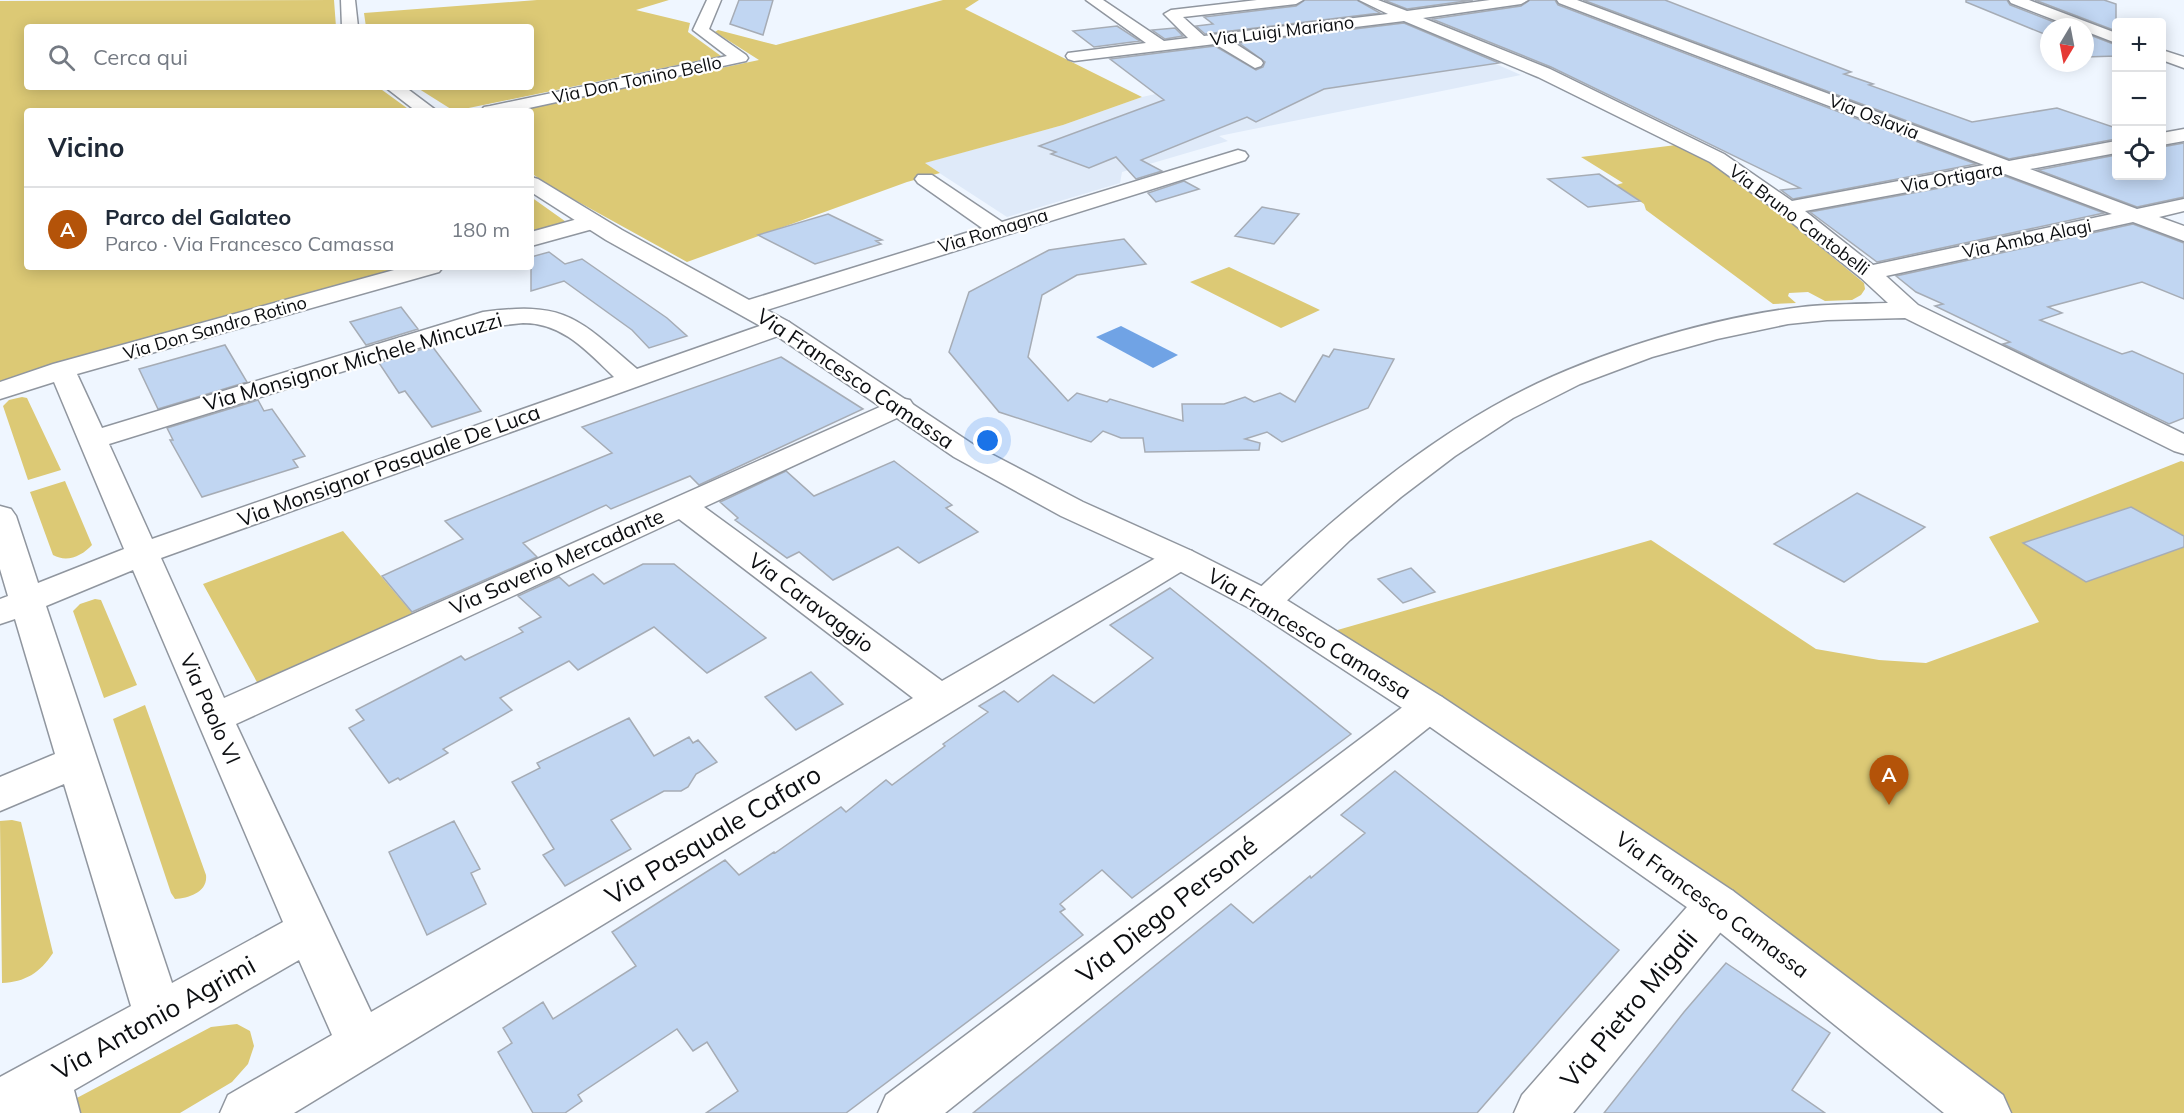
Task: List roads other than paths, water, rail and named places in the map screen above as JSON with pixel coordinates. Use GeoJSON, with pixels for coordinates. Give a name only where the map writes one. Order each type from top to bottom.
{"type":"FeatureCollection","features":[{"type":"Feature","properties":{"kind":"street"},"geometry":{"type":"LineString","coordinates":[[348,0],[350,24]]}},
{"type":"Feature","properties":{"kind":"street","name":"Via Don Tonino Bello"},"geometry":{"type":"LineString","coordinates":[[504,108],[740,58],[701,30],[714,0]]}},
{"type":"Feature","properties":{"kind":"street"},"geometry":{"type":"LineString","coordinates":[[1093,0],[1162,46]]}},
{"type":"Feature","properties":{"kind":"street"},"geometry":{"type":"LineString","coordinates":[[1256,63],[1210,40],[1171,14],[1296,0]]}},
{"type":"Feature","properties":{"kind":"street","name":"Via Bruno Cantobelli"},"geometry":{"type":"LineString","coordinates":[[1366,0],[1544,73],[1717,158],[1788,207],[1869,273],[1909,310],[2184,445]]}},
{"type":"Feature","properties":{"kind":"street","name":"Via Luigi Mariano"},"geometry":{"type":"LineString","coordinates":[[1074,56],[1521,0]]}},
{"type":"Feature","properties":{"kind":"street","name":"Via Oslavia"},"geometry":{"type":"LineString","coordinates":[[1564,0],[2184,234]]}},
{"type":"Feature","properties":{"kind":"street"},"geometry":{"type":"LineString","coordinates":[[2016,0],[2112,36]]}},
{"type":"Feature","properties":{"kind":"street"},"geometry":{"type":"LineString","coordinates":[[2166,56],[2184,63]]}},
{"type":"Feature","properties":{"kind":"street"},"geometry":{"type":"LineString","coordinates":[[398,90],[424,108]]}},
{"type":"Feature","properties":{"kind":"street"},"geometry":{"type":"LineString","coordinates":[[2166,138],[2184,135]]}},
{"type":"Feature","properties":{"kind":"street","name":"Via Ortigara"},"geometry":{"type":"LineString","coordinates":[[1788,207],[2112,148]]}},
{"type":"Feature","properties":{"kind":"street","name":"Via Romagna"},"geometry":{"type":"LineString","coordinates":[[748,308],[1238,156]]}},
{"type":"Feature","properties":{"kind":"street"},"geometry":{"type":"LineString","coordinates":[[925,179],[998,229]]}},
{"type":"Feature","properties":{"kind":"street","name":"Via Francesco Camassa"},"geometry":{"type":"LineString","coordinates":[[534,185],[675,270],[780,327],[900,406],[963,451],[1072,509],[1180,558],[1265,602],[1429,707],[1717,904],[1985,1113]]}},
{"type":"Feature","properties":{"kind":"street","name":"Via Amba Alagi"},"geometry":{"type":"LineString","coordinates":[[1869,273],[2184,205]]}},
{"type":"Feature","properties":{"kind":"street"},"geometry":{"type":"LineString","coordinates":[[534,238],[592,222]]}},
{"type":"Feature","properties":{"kind":"street","name":"Via Don Sandro Rotino"},"geometry":{"type":"LineString","coordinates":[[0,391],[62,370],[420,270]]}},
{"type":"Feature","properties":{"kind":"street"},"geometry":{"type":"LineString","coordinates":[[1265,602],[1321,547],[1379,498],[1473,430],[1542,392],[1603,366],[1694,335],[1800,315],[1909,310]]}},
{"type":"Feature","properties":{"kind":"street","name":"Via Monsignor Michele Mincuzzi"},"geometry":{"type":"LineString","coordinates":[[92,440],[483,320],[517,316],[549,318],[566,324],[633,379]]}},
{"type":"Feature","properties":{"kind":"street","name":"Via Monsignor Pasquale De Luca"},"geometry":{"type":"LineString","coordinates":[[13,607],[141,554],[780,327]]}},
{"type":"Feature","properties":{"kind":"street","name":"Via Paolo VI"},"geometry":{"type":"LineString","coordinates":[[62,370],[141,554],[361,1045]]}},
{"type":"Feature","properties":{"kind":"street","name":"Via Saverio Mercadante"},"geometry":{"type":"LineString","coordinates":[[214,718],[900,406]]}},
{"type":"Feature","properties":{"kind":"street","name":"Via Caravaggio"},"geometry":{"type":"LineString","coordinates":[[681,505],[940,700]]}},
{"type":"Feature","properties":{"kind":"street"},"geometry":{"type":"LineString","coordinates":[[0,516],[13,607],[78,761],[158,1015]]}},
{"type":"Feature","properties":{"kind":"street","name":"Via Pasquale Cafaro"},"geometry":{"type":"LineString","coordinates":[[246,1113],[1180,558]]}},
{"type":"Feature","properties":{"kind":"street","name":"Via Diego Personé"},"geometry":{"type":"LineString","coordinates":[[904,1113],[1429,707]]}},
{"type":"Feature","properties":{"kind":"street"},"geometry":{"type":"LineString","coordinates":[[0,795],[78,761]]}},
{"type":"Feature","properties":{"kind":"street","name":"Via Pietro Migali"},"geometry":{"type":"LineString","coordinates":[[1540,1113],[1717,904]]}},
{"type":"Feature","properties":{"kind":"street","name":"Via Antonio Agrimi"},"geometry":{"type":"LineString","coordinates":[[0,1104],[50,1096],[158,1015],[309,931]]}},
{"type":"Feature","properties":{"kind":"water"},"geometry":{"type":"Polygon","coordinates":[[[1121,326],[1178,355],[1153,368],[1096,337],[1121,326]]]}},
{"type":"Feature","properties":{"kind":"place","name":"Parco del Galateo"},"geometry":{"type":"Point","coordinates":[1889,805]}}]}
